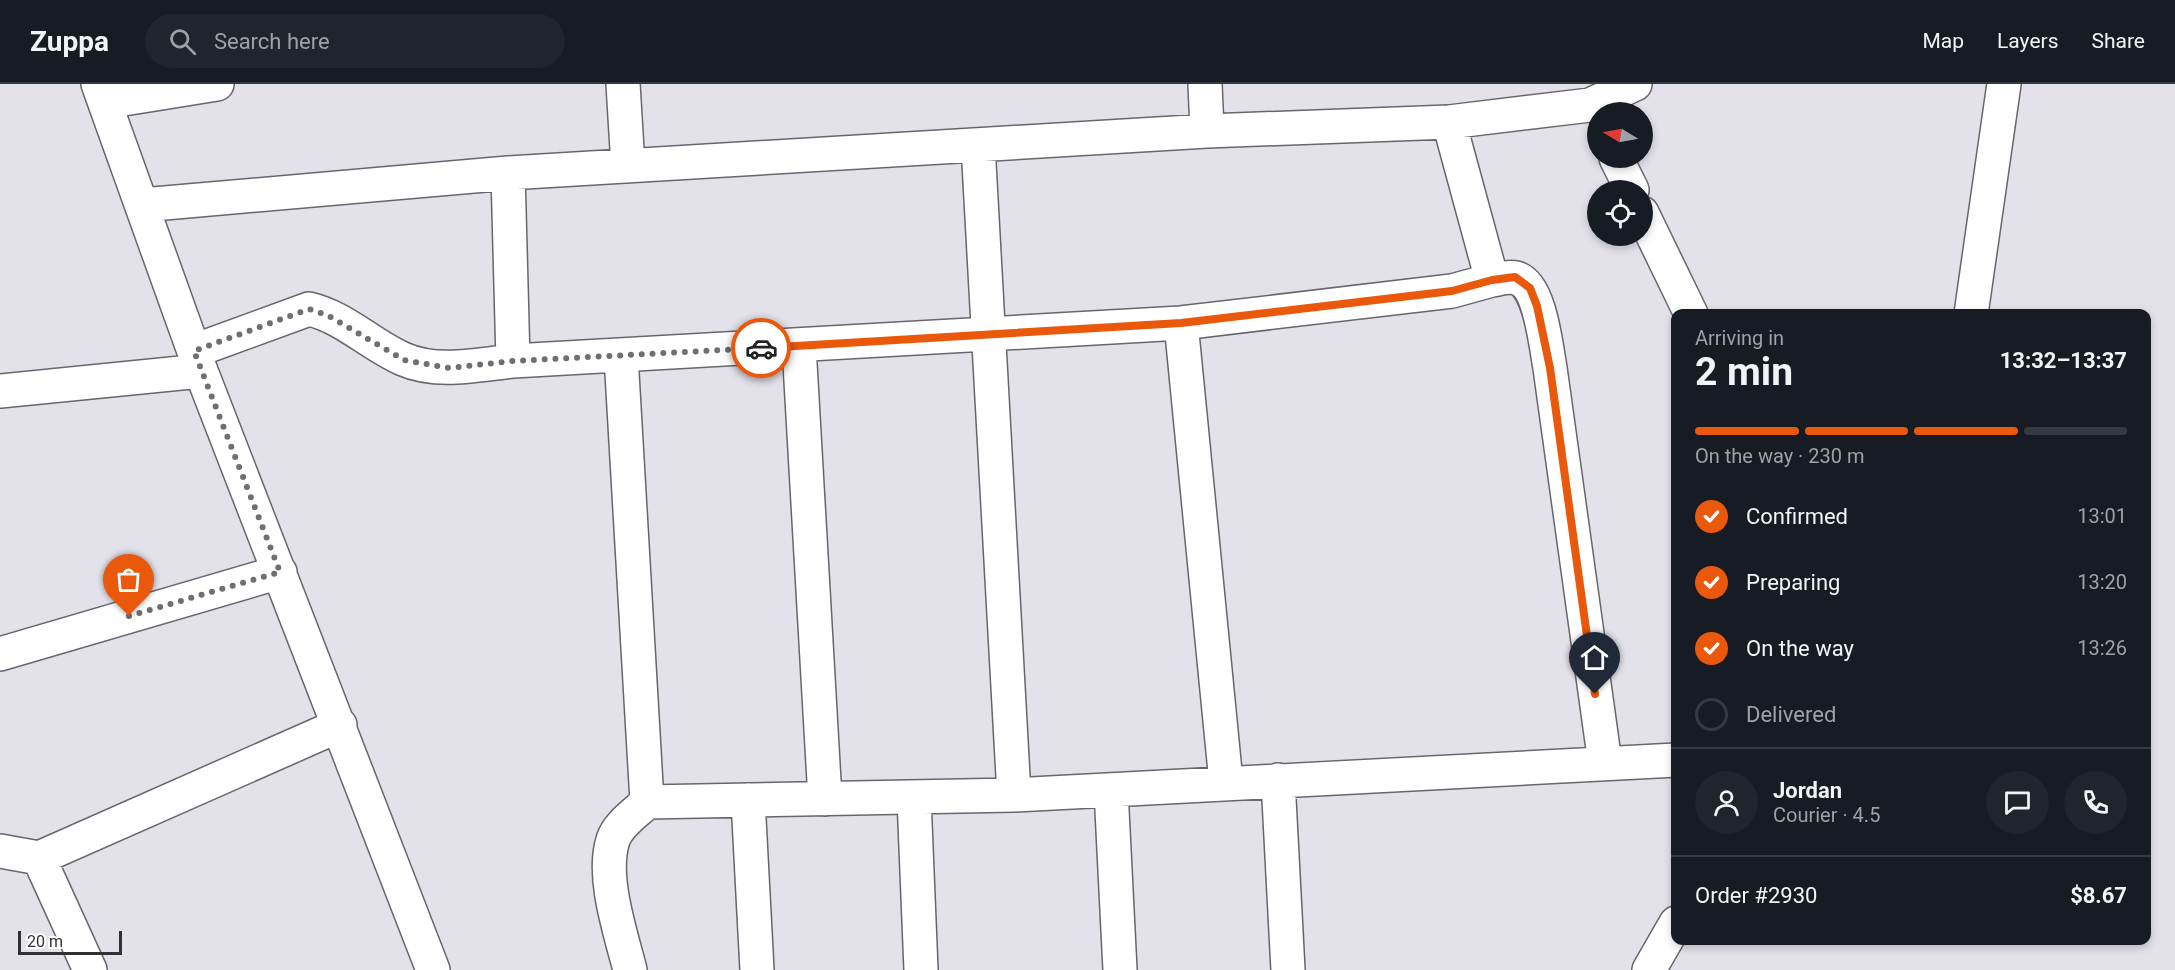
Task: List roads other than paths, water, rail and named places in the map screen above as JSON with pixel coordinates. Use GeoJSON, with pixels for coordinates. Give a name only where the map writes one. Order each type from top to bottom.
{"type":"FeatureCollection","features":[{"type":"Feature","properties":{"kind":"street"},"geometry":{"type":"LineString","coordinates":[[217,84],[101,93],[197,361],[340,725],[433,970]]}},
{"type":"Feature","properties":{"kind":"street"},"geometry":{"type":"LineString","coordinates":[[623,84],[628,166]]}},
{"type":"Feature","properties":{"kind":"street"},"geometry":{"type":"LineString","coordinates":[[1205,84],[1207,131]]}},
{"type":"Feature","properties":{"kind":"street"},"geometry":{"type":"LineString","coordinates":[[1591,102],[1635,84]]}},
{"type":"Feature","properties":{"kind":"street"},"geometry":{"type":"LineString","coordinates":[[1972,309],[2004,84]]}},
{"type":"Feature","properties":{"kind":"street"},"geometry":{"type":"LineString","coordinates":[[142,205],[507,173],[1207,131],[1449,122],[1587,103]]}},
{"type":"Feature","properties":{"kind":"street"},"geometry":{"type":"LineString","coordinates":[[1449,122],[1492,280]]}},
{"type":"Feature","properties":{"kind":"street"},"geometry":{"type":"LineString","coordinates":[[978,145],[1014,795]]}},
{"type":"Feature","properties":{"kind":"street"},"geometry":{"type":"LineString","coordinates":[[507,173],[513,361]]}},
{"type":"Feature","properties":{"kind":"street"},"geometry":{"type":"LineString","coordinates":[[1653,236],[1689,309]]}},
{"type":"Feature","properties":{"kind":"street"},"geometry":{"type":"LineString","coordinates":[[0,391],[197,361],[309,309],[327,315],[404,360],[449,368],[513,361],[1181,323],[1452,291],[1492,280],[1515,277],[1530,288],[1537,306],[1550,368],[1605,763]]}},
{"type":"Feature","properties":{"kind":"street"},"geometry":{"type":"LineString","coordinates":[[1181,323],[1226,782]]}},
{"type":"Feature","properties":{"kind":"street"},"geometry":{"type":"LineString","coordinates":[[799,346],[825,799]]}},
{"type":"Feature","properties":{"kind":"street"},"geometry":{"type":"LineString","coordinates":[[621,356],[647,802]]}},
{"type":"Feature","properties":{"kind":"street"},"geometry":{"type":"LineString","coordinates":[[0,654],[280,572]]}},
{"type":"Feature","properties":{"kind":"street"},"geometry":{"type":"LineString","coordinates":[[0,850],[39,858],[340,725]]}},
{"type":"Feature","properties":{"kind":"street"},"geometry":{"type":"LineString","coordinates":[[630,970],[612,894],[610,857],[613,839],[622,825],[647,802],[1014,795],[1671,760]]}},
{"type":"Feature","properties":{"kind":"street"},"geometry":{"type":"LineString","coordinates":[[1278,780],[1288,970]]}},
{"type":"Feature","properties":{"kind":"street"},"geometry":{"type":"LineString","coordinates":[[1110,790],[1120,970]]}},
{"type":"Feature","properties":{"kind":"street"},"geometry":{"type":"LineString","coordinates":[[914,798],[921,970]]}},
{"type":"Feature","properties":{"kind":"street"},"geometry":{"type":"LineString","coordinates":[[748,800],[757,970]]}},
{"type":"Feature","properties":{"kind":"street"},"geometry":{"type":"LineString","coordinates":[[39,858],[90,970]]}},
{"type":"Feature","properties":{"kind":"street"},"geometry":{"type":"LineString","coordinates":[[1649,970],[1671,932]]}}]}
